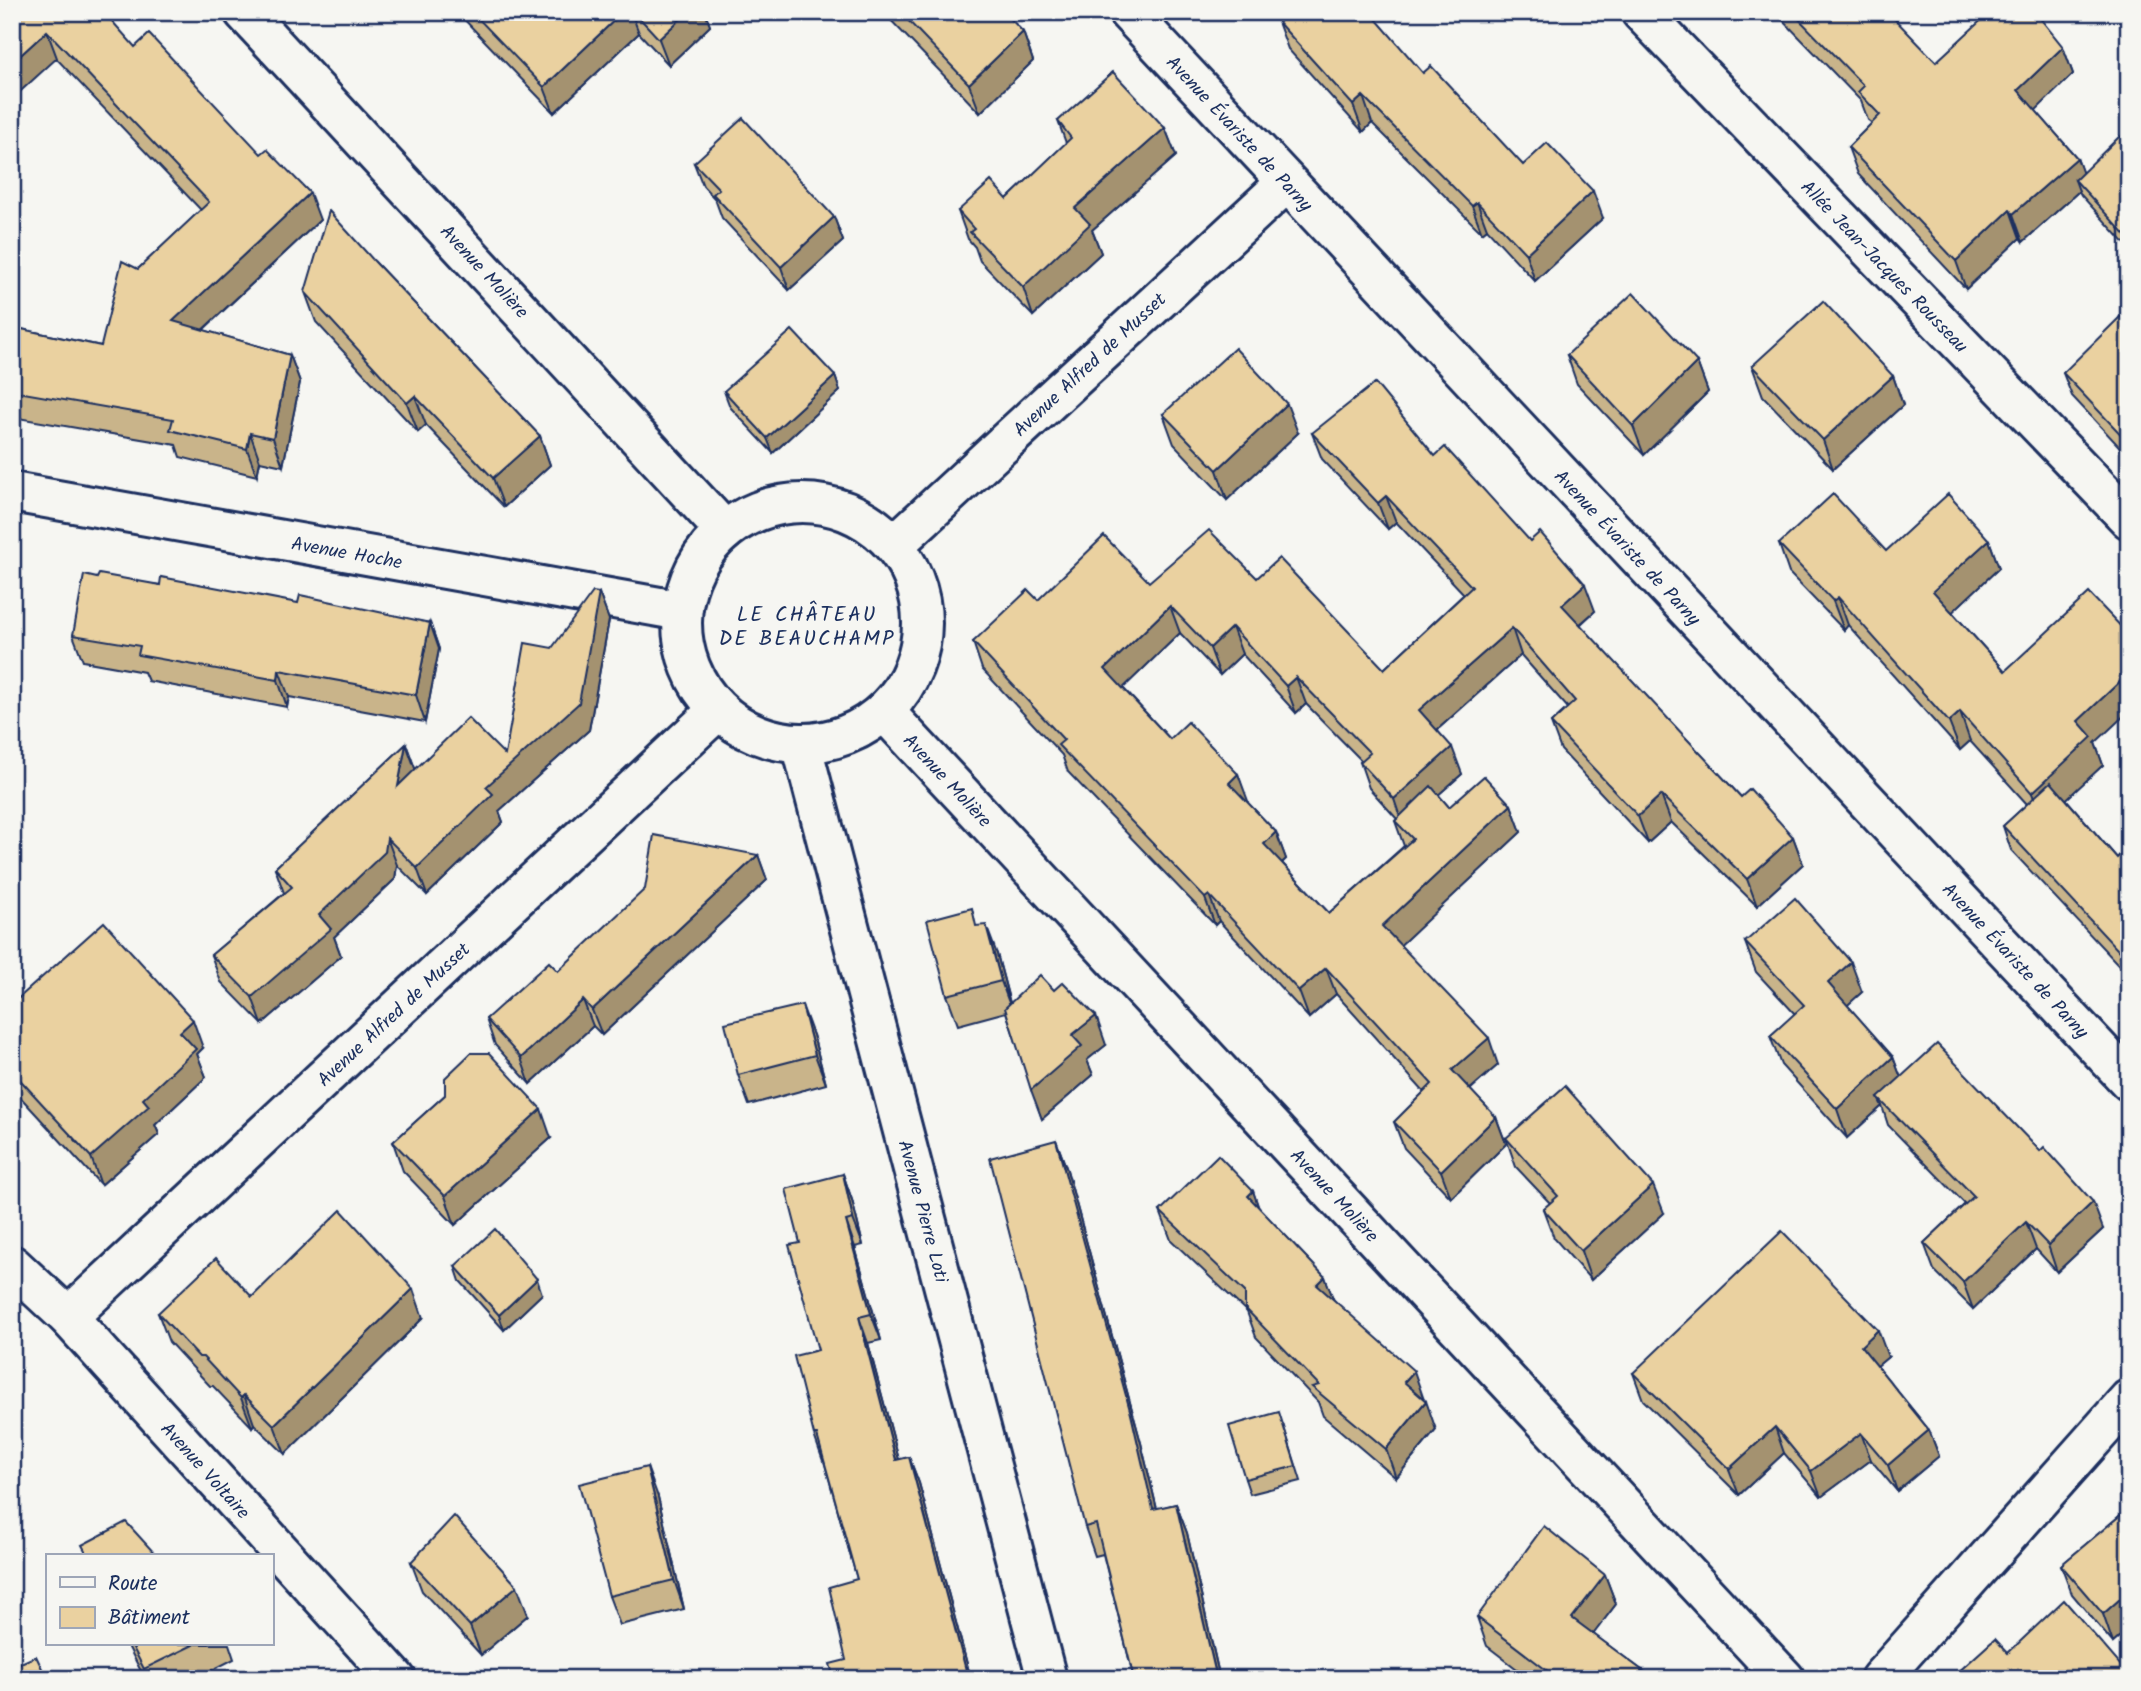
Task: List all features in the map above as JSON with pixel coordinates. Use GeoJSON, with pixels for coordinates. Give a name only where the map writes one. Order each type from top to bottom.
{"type":"FeatureCollection","features":[{"type":"Feature","properties":{"kind":"street","name":"Avenue Molière"},"geometry":{"type":"LineString","coordinates":[[244,12],[725,531]]}},
{"type":"Feature","properties":{"kind":"street","name":"Avenue Évariste de Parny"},"geometry":{"type":"LineString","coordinates":[[1128,12],[2129,1081]]}},
{"type":"Feature","properties":{"kind":"street","name":"Allée Jean-Jacques Rousseau"},"geometry":{"type":"LineString","coordinates":[[1641,12],[2129,519]]}},
{"type":"Feature","properties":{"kind":"street","name":"Avenue Alfred de Musset"},"geometry":{"type":"LineString","coordinates":[[894,545],[1286,183]]}},
{"type":"Feature","properties":{"kind":"street","name":"Avenue Hoche"},"geometry":{"type":"LineString","coordinates":[[12,492],[682,611]]}},
{"type":"Feature","properties":{"kind":"street"},"geometry":{"type":"LineString","coordinates":[[793,503],[818,505],[830,506],[865,520],[894,545],[912,575],[922,611],[920,648],[907,682],[884,711],[860,729],[841,736],[801,743],[771,739],[742,728],[718,710],[696,681],[684,647],[682,611],[690,582],[704,553],[725,531],[758,512],[793,503]]}},
{"type":"Feature","properties":{"kind":"street","name":"Avenue Alfred de Musset"},"geometry":{"type":"LineString","coordinates":[[68,1317],[718,710]]}},
{"type":"Feature","properties":{"kind":"street","name":"Avenue Molière"},"geometry":{"type":"LineString","coordinates":[[884,711],[1785,1679]]}},
{"type":"Feature","properties":{"kind":"street","name":"Avenue Pierre Loti"},"geometry":{"type":"LineString","coordinates":[[801,743],[1047,1679]]}},
{"type":"Feature","properties":{"kind":"street","name":"Avenue Voltaire"},"geometry":{"type":"LineString","coordinates":[[12,1265],[68,1317],[382,1675]]}},
{"type":"Feature","properties":{"kind":"street"},"geometry":{"type":"LineString","coordinates":[[1880,1679],[1925,1624],[2129,1399]]}},
{"type":"Feature","properties":{"kind":"building"},"geometry":{"type":"Polygon","coordinates":[[[12,12],[104,12],[135,47],[149,34],[261,154],[267,149],[310,193],[173,321],[290,355],[273,438],[250,433],[247,449],[170,430],[173,419],[12,391],[12,327],[101,346],[122,261],[138,269],[209,202],[47,31],[12,63],[12,12]]]}},
{"type":"Feature","properties":{"kind":"building"},"geometry":{"type":"Polygon","coordinates":[[[472,12],[623,12],[544,87],[472,12]]]}},
{"type":"Feature","properties":{"kind":"building"},"geometry":{"type":"Polygon","coordinates":[[[634,12],[688,12],[659,39],[634,12]]]}},
{"type":"Feature","properties":{"kind":"building"},"geometry":{"type":"Polygon","coordinates":[[[900,12],[1004,12],[1023,32],[969,84],[900,12]]]}},
{"type":"Feature","properties":{"kind":"building"},"geometry":{"type":"Polygon","coordinates":[[[1289,12],[1370,12],[1423,73],[1431,66],[1523,165],[1547,143],[1593,191],[1526,254],[1477,202],[1472,206],[1363,96],[1353,105],[1278,22],[1289,12]]]}},
{"type":"Feature","properties":{"kind":"building"},"geometry":{"type":"Polygon","coordinates":[[[1792,12],[1888,12],[1936,62],[1990,12],[2035,12],[2063,47],[2018,90],[2077,158],[2013,214],[2010,210],[1956,261],[1848,147],[1880,115],[1858,92],[1864,86],[1792,12]]]}},
{"type":"Feature","properties":{"kind":"building"},"geometry":{"type":"Polygon","coordinates":[[[1113,72],[1165,128],[1075,208],[1090,224],[1023,287],[970,232],[974,229],[958,211],[991,181],[1007,199],[1071,138],[1058,121],[1113,72]]]}},
{"type":"Feature","properties":{"kind":"building"},"geometry":{"type":"Polygon","coordinates":[[[743,118],[834,217],[781,267],[713,194],[719,189],[694,163],[743,118]]]}},
{"type":"Feature","properties":{"kind":"building"},"geometry":{"type":"Polygon","coordinates":[[[2120,136],[2129,146],[2129,239],[2075,180],[2120,136]]]}},
{"type":"Feature","properties":{"kind":"building"},"geometry":{"type":"Polygon","coordinates":[[[329,211],[540,436],[493,478],[415,396],[407,403],[305,292],[329,211]]]}},
{"type":"Feature","properties":{"kind":"building"},"geometry":{"type":"Polygon","coordinates":[[[1633,293],[1697,362],[1633,426],[1567,355],[1633,293]]]}},
{"type":"Feature","properties":{"kind":"building"},"geometry":{"type":"Polygon","coordinates":[[[1823,301],[1893,376],[1823,440],[1752,366],[1823,301]]]}},
{"type":"Feature","properties":{"kind":"building"},"geometry":{"type":"Polygon","coordinates":[[[2122,315],[2129,322],[2129,443],[2063,373],[2122,315]]]}},
{"type":"Feature","properties":{"kind":"building"},"geometry":{"type":"Polygon","coordinates":[[[792,330],[835,376],[767,438],[724,391],[792,330]]]}},
{"type":"Feature","properties":{"kind":"building"},"geometry":{"type":"Polygon","coordinates":[[[1235,348],[1287,404],[1217,470],[1163,414],[1235,348]]]}},
{"type":"Feature","properties":{"kind":"building"},"geometry":{"type":"Polygon","coordinates":[[[1375,383],[1435,456],[1445,447],[1530,541],[1540,532],[1585,584],[1562,605],[1741,797],[1750,789],[1793,837],[1747,879],[1661,795],[1638,816],[1551,723],[1575,701],[1512,628],[1419,710],[1452,747],[1394,799],[1360,762],[1370,753],[1296,677],[1286,686],[1232,627],[1210,648],[1170,606],[1105,669],[1170,739],[1188,722],[1238,774],[1229,783],[1276,832],[1264,844],[1329,913],[1413,839],[1395,821],[1431,786],[1449,807],[1484,776],[1511,805],[1382,926],[1489,1038],[1452,1070],[1496,1117],[1441,1171],[1394,1122],[1432,1084],[1326,968],[1299,991],[1209,895],[1205,898],[1058,745],[1064,740],[973,642],[1028,590],[1038,600],[1104,536],[1149,582],[1209,530],[1257,578],[1279,558],[1384,669],[1472,587],[1386,496],[1378,503],[1312,433],[1375,383]]]}},
{"type":"Feature","properties":{"kind":"building"},"geometry":{"type":"Polygon","coordinates":[[[1833,494],[1886,551],[1948,494],[1989,540],[1933,591],[2005,671],[2089,593],[2129,635],[2129,673],[2078,721],[2092,737],[2032,793],[1960,712],[1949,722],[1838,597],[1833,601],[1779,544],[1833,494]]]}},
{"type":"Feature","properties":{"kind":"building"},"geometry":{"type":"Polygon","coordinates":[[[99,574],[160,585],[161,577],[298,603],[300,595],[430,623],[416,695],[279,670],[278,680],[138,655],[140,646],[73,635],[84,575],[97,578],[99,574]]]}},
{"type":"Feature","properties":{"kind":"building"},"geometry":{"type":"Polygon","coordinates":[[[593,592],[599,593],[579,703],[486,787],[493,794],[417,868],[387,838],[385,852],[319,915],[331,929],[252,997],[211,955],[292,887],[275,868],[406,744],[398,786],[468,718],[505,755],[525,643],[552,648],[593,592]]]}},
{"type":"Feature","properties":{"kind":"building"},"geometry":{"type":"Polygon","coordinates":[[[2051,782],[2117,858],[2129,846],[2129,962],[2003,826],[2051,782]]]}},
{"type":"Feature","properties":{"kind":"building"},"geometry":{"type":"Polygon","coordinates":[[[654,835],[758,855],[592,1010],[583,1000],[521,1058],[486,1019],[549,962],[558,971],[645,889],[654,835]]]}},
{"type":"Feature","properties":{"kind":"building"},"geometry":{"type":"Polygon","coordinates":[[[1795,898],[1851,962],[1828,983],[1893,1057],[1837,1109],[1770,1036],[1804,1005],[1745,942],[1795,898]]]}},
{"type":"Feature","properties":{"kind":"building"},"geometry":{"type":"Polygon","coordinates":[[[972,908],[976,926],[986,925],[1001,981],[947,995],[927,920],[972,908]]]}},
{"type":"Feature","properties":{"kind":"building"},"geometry":{"type":"Polygon","coordinates":[[[104,922],[193,1020],[180,1032],[196,1049],[143,1099],[149,1106],[91,1157],[12,1071],[12,1004],[104,922]]]}},
{"type":"Feature","properties":{"kind":"building"},"geometry":{"type":"Polygon","coordinates":[[[1040,975],[1054,990],[1063,982],[1096,1016],[1072,1035],[1082,1046],[1031,1090],[1005,1008],[1040,975]]]}},
{"type":"Feature","properties":{"kind":"building"},"geometry":{"type":"Polygon","coordinates":[[[802,1005],[815,1055],[738,1075],[725,1023],[802,1005]]]}},
{"type":"Feature","properties":{"kind":"building"},"geometry":{"type":"Polygon","coordinates":[[[1937,1044],[2040,1151],[2044,1147],[2093,1202],[2048,1245],[2026,1222],[1963,1282],[1924,1243],[1974,1196],[1878,1098],[1937,1044]]]}},
{"type":"Feature","properties":{"kind":"building"},"geometry":{"type":"Polygon","coordinates":[[[471,1053],[489,1053],[541,1109],[445,1196],[393,1142],[445,1095],[445,1078],[471,1053]]]}},
{"type":"Feature","properties":{"kind":"building"},"geometry":{"type":"Polygon","coordinates":[[[1565,1086],[1653,1185],[1581,1251],[1543,1209],[1558,1196],[1506,1138],[1565,1086]]]}},
{"type":"Feature","properties":{"kind":"building"},"geometry":{"type":"Polygon","coordinates":[[[1056,1140],[1131,1414],[1153,1509],[1176,1504],[1217,1679],[1134,1679],[1096,1524],[1085,1527],[990,1158],[1056,1140]]]}},
{"type":"Feature","properties":{"kind":"building"},"geometry":{"type":"Polygon","coordinates":[[[1218,1155],[1253,1191],[1248,1196],[1325,1277],[1317,1285],[1414,1371],[1404,1382],[1426,1401],[1386,1449],[1312,1387],[1319,1385],[1245,1308],[1245,1292],[1160,1211],[1218,1155]]]}},
{"type":"Feature","properties":{"kind":"building"},"geometry":{"type":"Polygon","coordinates":[[[843,1174],[853,1219],[846,1221],[871,1314],[859,1317],[896,1460],[909,1457],[967,1674],[950,1679],[834,1679],[830,1664],[846,1660],[829,1587],[857,1579],[817,1435],[814,1435],[794,1356],[818,1350],[789,1245],[800,1243],[786,1189],[843,1174]]]}},
{"type":"Feature","properties":{"kind":"building"},"geometry":{"type":"Polygon","coordinates":[[[341,1210],[413,1289],[274,1425],[244,1395],[241,1398],[158,1313],[216,1258],[252,1297],[341,1210]]]}},
{"type":"Feature","properties":{"kind":"building"},"geometry":{"type":"Polygon","coordinates":[[[495,1229],[537,1279],[499,1315],[455,1266],[495,1229]]]}},
{"type":"Feature","properties":{"kind":"building"},"geometry":{"type":"Polygon","coordinates":[[[1782,1231],[1878,1330],[1861,1346],[1929,1430],[1888,1465],[1861,1433],[1811,1471],[1775,1427],[1729,1469],[1633,1373],[1782,1231]]]}},
{"type":"Feature","properties":{"kind":"building"},"geometry":{"type":"Polygon","coordinates":[[[1279,1412],[1296,1466],[1245,1479],[1229,1426],[1279,1412]]]}},
{"type":"Feature","properties":{"kind":"building"},"geometry":{"type":"Polygon","coordinates":[[[647,1467],[674,1580],[609,1596],[579,1484],[647,1467]]]}},
{"type":"Feature","properties":{"kind":"building"},"geometry":{"type":"Polygon","coordinates":[[[2129,1508],[2129,1591],[2103,1614],[2061,1565],[2129,1508]]]}},
{"type":"Feature","properties":{"kind":"building"},"geometry":{"type":"Polygon","coordinates":[[[454,1516],[517,1586],[470,1626],[411,1562],[454,1516]]]}},
{"type":"Feature","properties":{"kind":"building"},"geometry":{"type":"Polygon","coordinates":[[[126,1522],[155,1554],[87,1554],[82,1545],[126,1522]]]}},
{"type":"Feature","properties":{"kind":"building"},"geometry":{"type":"Polygon","coordinates":[[[1544,1526],[1605,1575],[1572,1618],[1654,1679],[1558,1679],[1477,1617],[1544,1526]]]}},
{"type":"Feature","properties":{"kind":"building"},"geometry":{"type":"Polygon","coordinates":[[[2064,1600],[2129,1675],[2129,1679],[2059,1679],[2052,1670],[2041,1679],[1958,1679],[1955,1675],[1995,1639],[2008,1653],[2064,1600]]]}},
{"type":"Feature","properties":{"kind":"building"},"geometry":{"type":"Polygon","coordinates":[[[132,1646],[191,1646],[144,1669],[132,1646]]]}},
{"type":"Feature","properties":{"kind":"building"},"geometry":{"type":"Polygon","coordinates":[[[36,1656],[47,1679],[12,1679],[12,1667],[36,1656]]]}},
{"type":"Feature","properties":{"kind":"district","name":"LE CHÂTEAU DE BEAUCHAMP"},"geometry":{"type":"Point","coordinates":[807,626]}}]}
